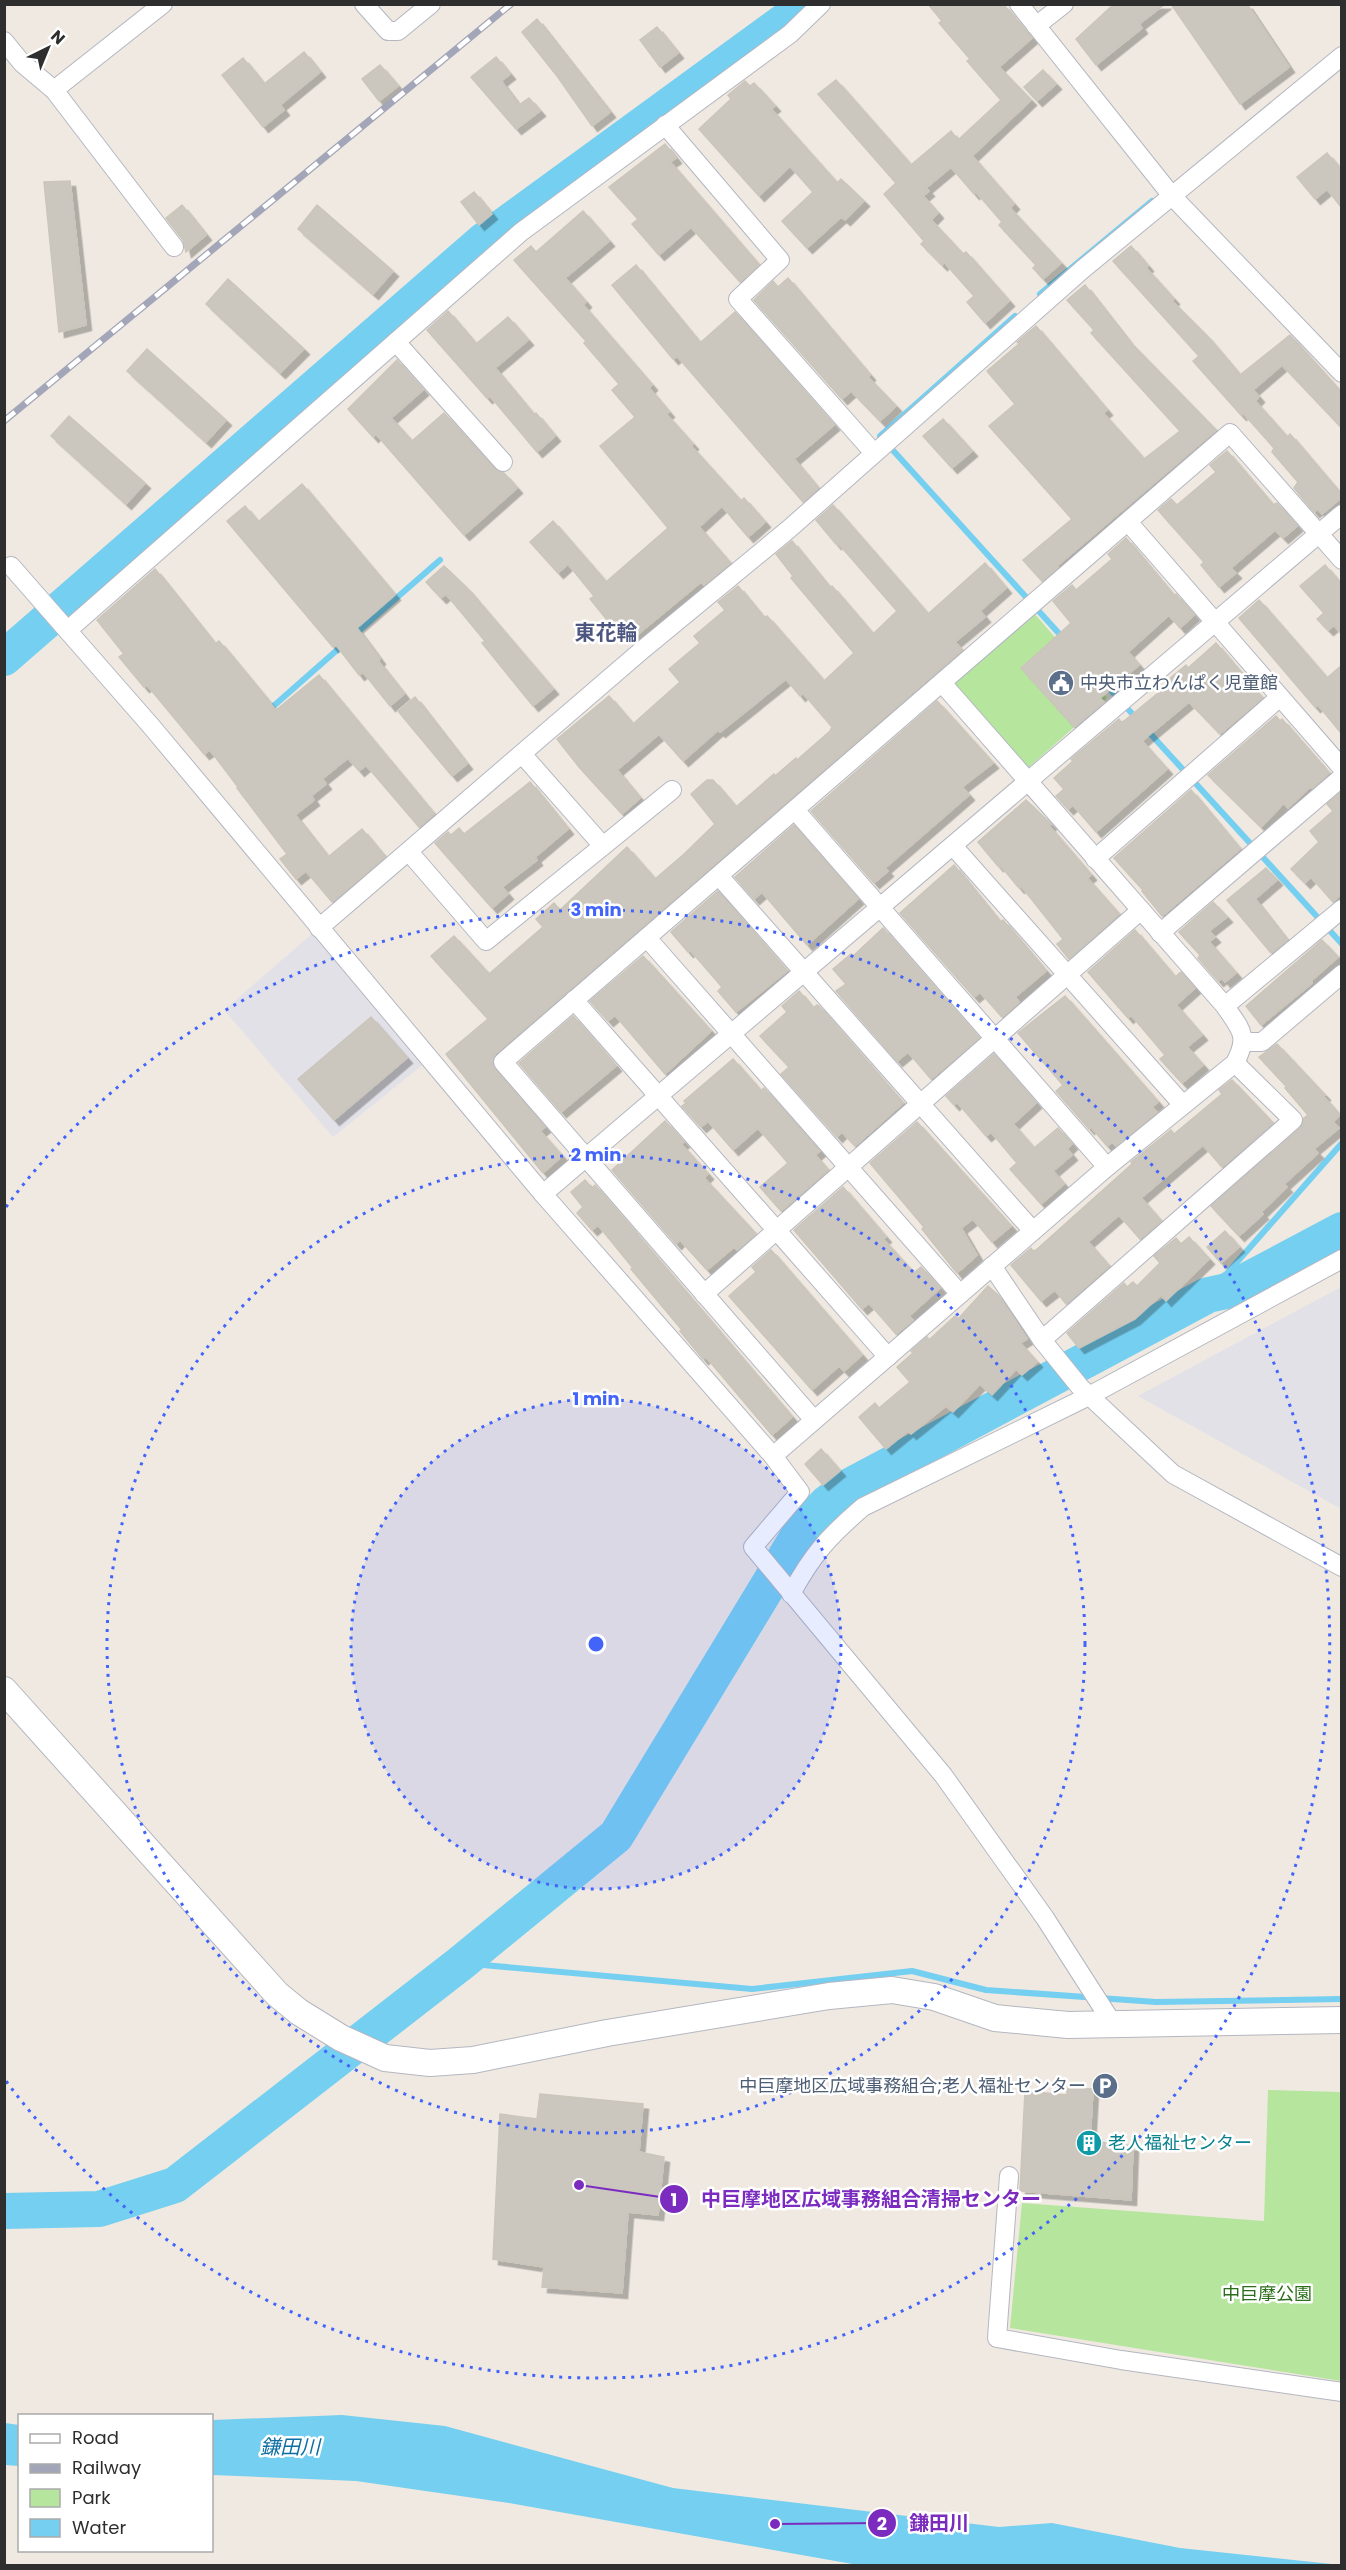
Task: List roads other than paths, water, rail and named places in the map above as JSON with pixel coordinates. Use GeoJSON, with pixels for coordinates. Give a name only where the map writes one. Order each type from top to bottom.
{"type":"FeatureCollection","features":[{"type":"Feature","properties":{"kind":"street"},"geometry":{"type":"LineString","coordinates":[[54,90],[163,4]]}},
{"type":"Feature","properties":{"kind":"street"},"geometry":{"type":"LineString","coordinates":[[364,4],[388,31],[398,31],[431,4]]}},
{"type":"Feature","properties":{"kind":"street"},"geometry":{"type":"LineString","coordinates":[[65,627],[521,232],[790,34],[821,4]]}},
{"type":"Feature","properties":{"kind":"street"},"geometry":{"type":"LineString","coordinates":[[1019,4],[1172,196],[1341,373]]}},
{"type":"Feature","properties":{"kind":"street"},"geometry":{"type":"LineString","coordinates":[[1036,26],[1064,4]]}},
{"type":"Feature","properties":{"kind":"street"},"geometry":{"type":"LineString","coordinates":[[4,41],[22,63],[54,90],[174,247]]}},
{"type":"Feature","properties":{"kind":"street"},"geometry":{"type":"LineString","coordinates":[[319,928],[640,651],[772,544],[1083,269],[1341,56]]}},
{"type":"Feature","properties":{"kind":"street"},"geometry":{"type":"LineString","coordinates":[[665,125],[780,260],[738,299],[880,448]]}},
{"type":"Feature","properties":{"kind":"street"},"geometry":{"type":"LineString","coordinates":[[396,342],[503,462]]}},
{"type":"Feature","properties":{"kind":"street"},"geometry":{"type":"LineString","coordinates":[[814,1420],[503,1062],[1129,523],[1230,433],[1341,560]]}},
{"type":"Feature","properties":{"kind":"street"},"geometry":{"type":"LineString","coordinates":[[543,1194],[733,1035],[1341,514]]}},
{"type":"Feature","properties":{"kind":"street"},"geometry":{"type":"LineString","coordinates":[[1129,523],[1341,768]]}},
{"type":"Feature","properties":{"kind":"street"},"geometry":{"type":"LineString","coordinates":[[11,566],[543,1194],[773,1456],[800,1492],[753,1547],[943,1775],[1045,1918],[1113,2024]]}},
{"type":"Feature","properties":{"kind":"street"},"geometry":{"type":"LineString","coordinates":[[773,1456],[1107,1167],[1235,1063],[1243,1042],[1243,1033],[1224,1006],[942,683]]}},
{"type":"Feature","properties":{"kind":"street"},"geometry":{"type":"LineString","coordinates":[[1095,859],[1280,698]]}},
{"type":"Feature","properties":{"kind":"street"},"geometry":{"type":"LineString","coordinates":[[522,754],[603,846]]}},
{"type":"Feature","properties":{"kind":"street"},"geometry":{"type":"LineString","coordinates":[[1160,933],[1341,777]]}},
{"type":"Feature","properties":{"kind":"street"},"geometry":{"type":"LineString","coordinates":[[409,852],[486,941],[672,790]]}},
{"type":"Feature","properties":{"kind":"street"},"geometry":{"type":"LineString","coordinates":[[795,810],[1107,1167]]}},
{"type":"Feature","properties":{"kind":"street"},"geometry":{"type":"LineString","coordinates":[[953,846],[1183,1105]]}},
{"type":"Feature","properties":{"kind":"street"},"geometry":{"type":"LineString","coordinates":[[719,876],[1033,1231]]}},
{"type":"Feature","properties":{"kind":"street"},"geometry":{"type":"LineString","coordinates":[[704,1294],[1141,910]]}},
{"type":"Feature","properties":{"kind":"street"},"geometry":{"type":"LineString","coordinates":[[1224,1006],[1338,912]]}},
{"type":"Feature","properties":{"kind":"street"},"geometry":{"type":"LineString","coordinates":[[647,938],[960,1294]]}},
{"type":"Feature","properties":{"kind":"street"},"geometry":{"type":"LineString","coordinates":[[1243,1042],[1262,1042],[1341,974]]}},
{"type":"Feature","properties":{"kind":"street"},"geometry":{"type":"LineString","coordinates":[[574,1000],[888,1357]]}},
{"type":"Feature","properties":{"kind":"street"},"geometry":{"type":"LineString","coordinates":[[1042,1340],[1293,1120],[1235,1063]]}},
{"type":"Feature","properties":{"kind":"street"},"geometry":{"type":"LineString","coordinates":[[787,1589],[837,1529],[863,1507],[1341,1259]]}},
{"type":"Feature","properties":{"kind":"street"},"geometry":{"type":"LineString","coordinates":[[992,1266],[1058,1363],[1085,1392],[1173,1474],[1341,1567]]}},
{"type":"Feature","properties":{"kind":"street"},"geometry":{"type":"LineString","coordinates":[[4,1690],[277,1994],[299,2012],[341,2038],[378,2055],[430,2063],[473,2060],[607,2033],[817,1998],[892,1990],[934,1997],[995,2018],[1068,2025],[1341,2020]]}},
{"type":"Feature","properties":{"kind":"street"},"geometry":{"type":"LineString","coordinates":[[1009,2176],[997,2338],[1121,2360],[1341,2392]]}},
{"type":"Feature","properties":{"kind":"water"},"geometry":{"type":"Polygon","coordinates":[[[342,2415],[445,2426],[673,2488],[999,2527],[1052,2523],[1180,2548],[1341,2565],[858,2565],[509,2503],[356,2481],[213,2475],[213,2420],[342,2415]]]}},
{"type":"Feature","properties":{"kind":"water"},"geometry":{"type":"Polygon","coordinates":[[[5,2423],[18,2425],[18,2466],[5,2465],[5,2423]]]}},
{"type":"Feature","properties":{"kind":"waterway"},"geometry":{"type":"LineString","coordinates":[[4,658],[483,241],[786,20],[803,4]]}},
{"type":"Feature","properties":{"kind":"waterway"},"geometry":{"type":"LineString","coordinates":[[1040,294],[1152,201]]}},
{"type":"Feature","properties":{"kind":"waterway"},"geometry":{"type":"LineString","coordinates":[[1015,316],[880,436],[1064,639]]}},
{"type":"Feature","properties":{"kind":"waterway"},"geometry":{"type":"LineString","coordinates":[[354,635],[440,560]]}},
{"type":"Feature","properties":{"kind":"waterway"},"geometry":{"type":"LineString","coordinates":[[269,710],[345,643]]}},
{"type":"Feature","properties":{"kind":"waterway"},"geometry":{"type":"LineString","coordinates":[[1106,685],[1137,719]]}},
{"type":"Feature","properties":{"kind":"waterway"},"geometry":{"type":"LineString","coordinates":[[1146,729],[1342,944]]}},
{"type":"Feature","properties":{"kind":"waterway"},"geometry":{"type":"LineString","coordinates":[[1208,1295],[1342,1143]]}},
{"type":"Feature","properties":{"kind":"waterway"},"geometry":{"type":"LineString","coordinates":[[4,2211],[99,2209],[175,2185],[461,1963],[616,1836],[803,1528],[827,1503],[850,1486],[1208,1295],[1227,1291],[1342,1230]]}},
{"type":"Feature","properties":{"kind":"waterway"},"geometry":{"type":"LineString","coordinates":[[461,1963],[752,1989],[912,1971],[986,1990],[1156,2002],[1342,1999]]}},
{"type":"Feature","properties":{"kind":"railway"},"geometry":{"type":"LineString","coordinates":[[4,421],[511,4]]}},
{"type":"Feature","properties":{"kind":"place","name":"中央市立わんぱく児童館"},"geometry":{"type":"Point","coordinates":[1061,683]}},
{"type":"Feature","properties":{"kind":"place","name":"中巨摩地区広域事務組合;老人福祉センター"},"geometry":{"type":"Point","coordinates":[1105,2086]}},
{"type":"Feature","properties":{"kind":"place","name":"老人福祉センター"},"geometry":{"type":"Point","coordinates":[1089,2143]}},
{"type":"Feature","properties":{"kind":"place","name":"中巨摩地区広域事務組合清掃センター"},"geometry":{"type":"Point","coordinates":[579,2185]}},
{"type":"Feature","properties":{"kind":"place","name":"鎌田川"},"geometry":{"type":"Point","coordinates":[775,2524]}},
{"type":"Feature","properties":{"kind":"district","name":"東花輪"},"geometry":{"type":"Point","coordinates":[606,633]}},
{"type":"Feature","properties":{"kind":"park label","name":"中巨摩公園"},"geometry":{"type":"Point","coordinates":[1267,2294]}}]}
